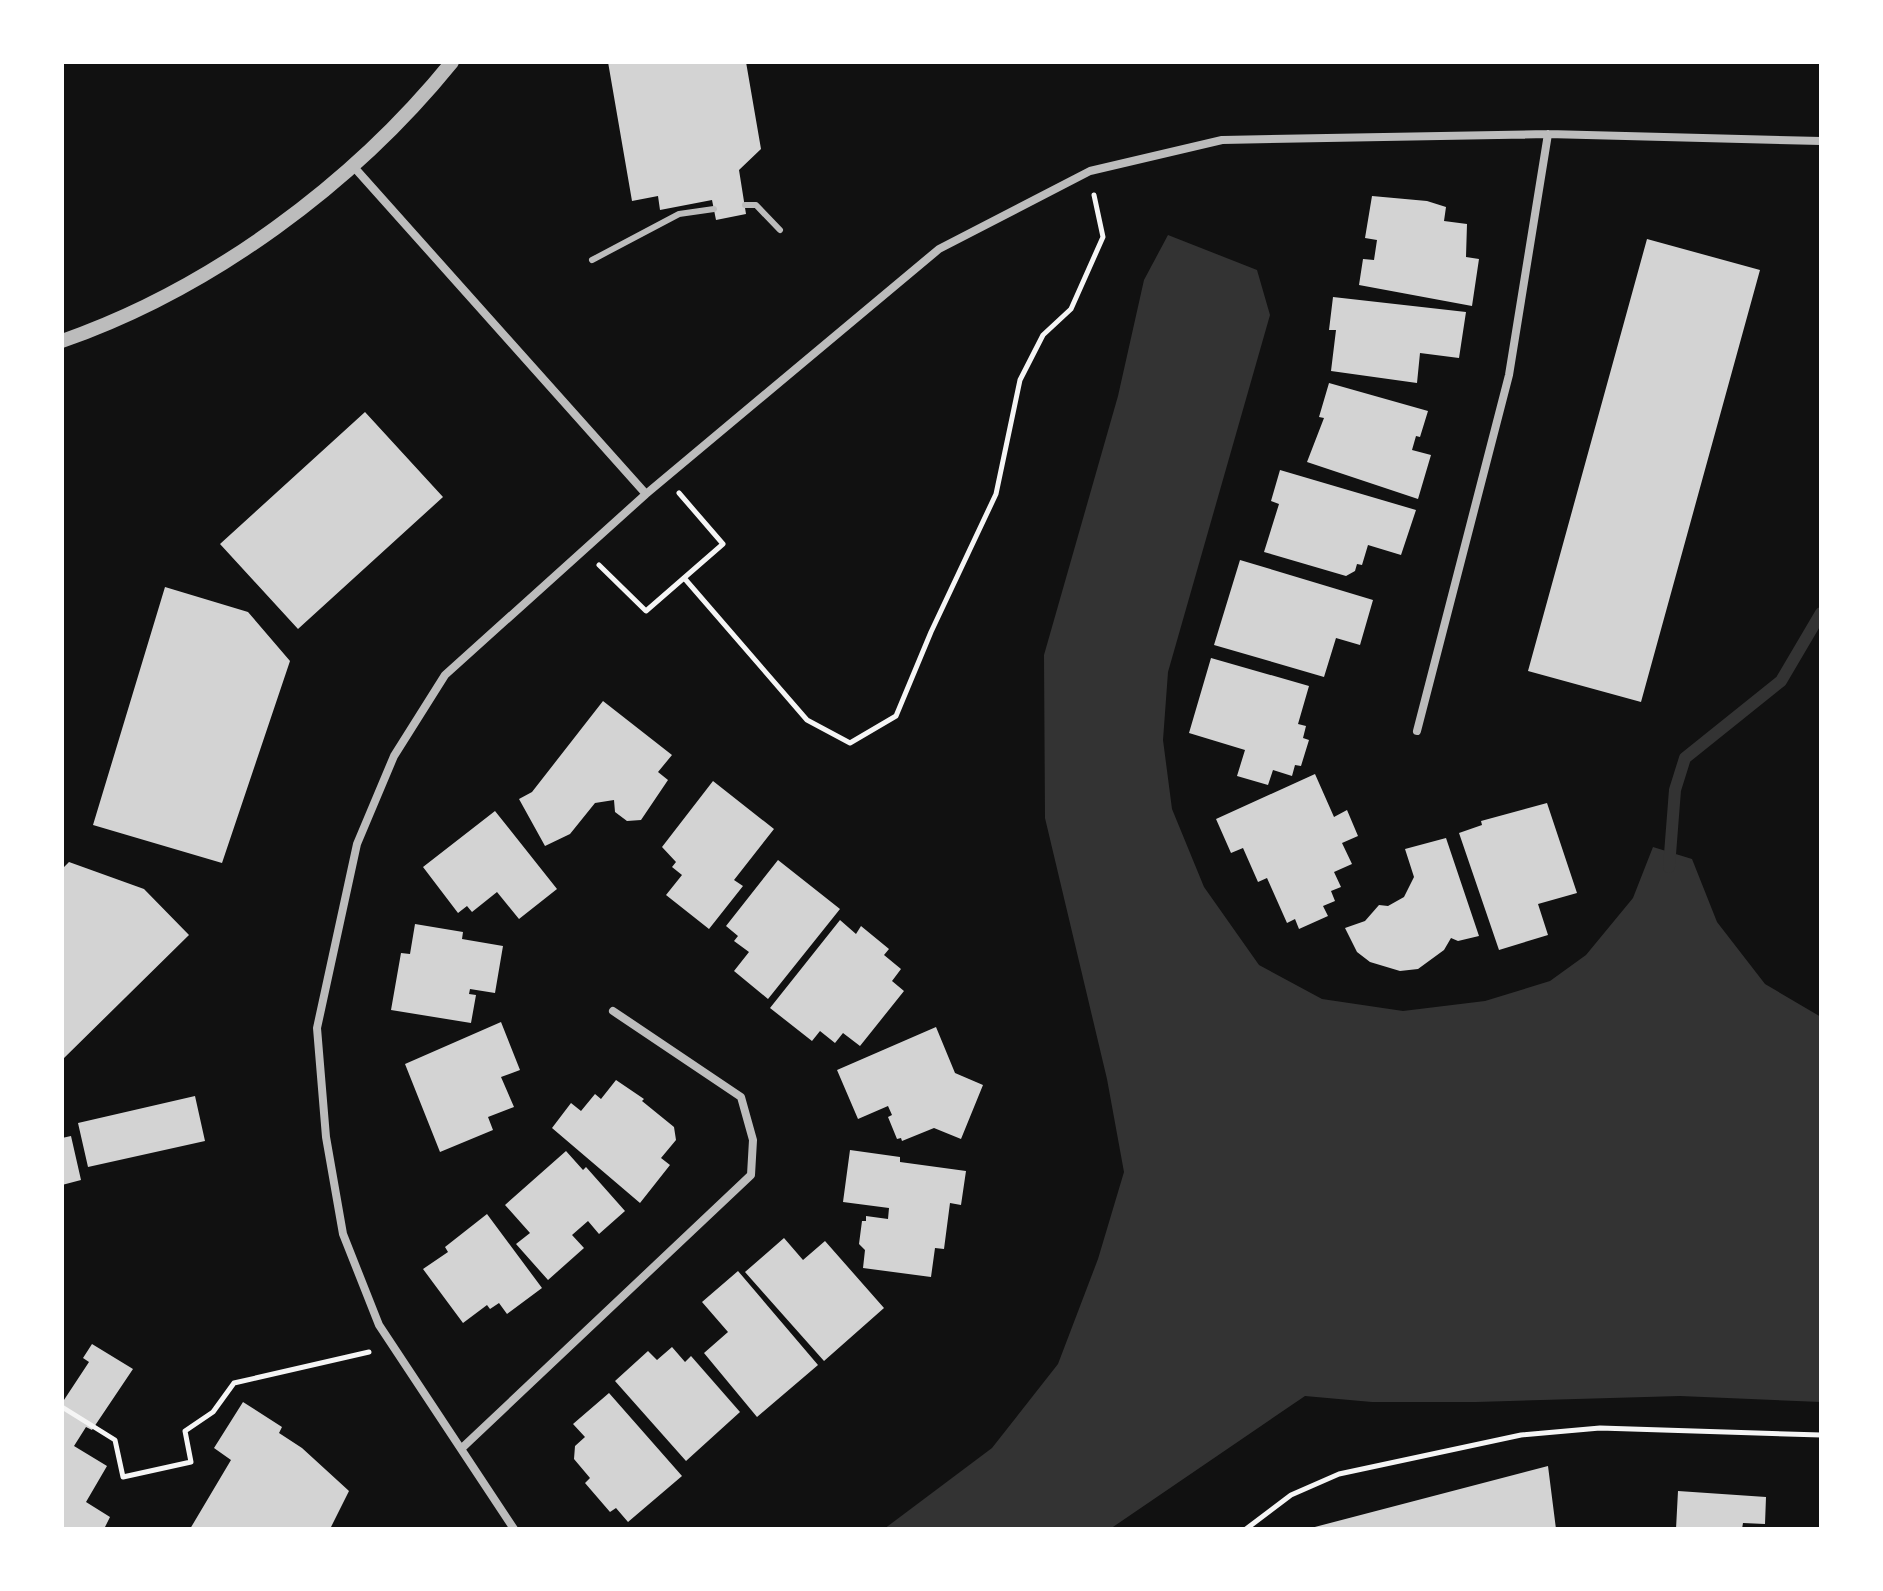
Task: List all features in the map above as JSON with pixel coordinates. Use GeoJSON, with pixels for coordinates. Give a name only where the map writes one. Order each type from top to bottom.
{"type":"FeatureCollection","features":[{"type":"Feature","properties":{"kind":"street"},"geometry":{"type":"LineString","coordinates":[[62,341],[149,304],[244,248],[353,166],[452,62]]}},
{"type":"Feature","properties":{"kind":"street"},"geometry":{"type":"LineString","coordinates":[[1417,731],[1509,375],[1548,134]]}},
{"type":"Feature","properties":{"kind":"street"},"geometry":{"type":"LineString","coordinates":[[514,1529],[379,1325],[343,1234],[326,1137],[317,1028],[357,844],[394,756],[445,675],[646,494],[939,249],[1090,171],[1222,140],[1548,134],[1821,141]]}},
{"type":"Feature","properties":{"kind":"street"},"geometry":{"type":"LineString","coordinates":[[353,166],[646,494]]}},
{"type":"Feature","properties":{"kind":"street"},"geometry":{"type":"LineString","coordinates":[[462,1448],[751,1175],[753,1140],[741,1097],[613,1011]]}},
{"type":"Feature","properties":{"kind":"lane"},"geometry":{"type":"LineString","coordinates":[[745,205],[756,205],[780,230]]}},
{"type":"Feature","properties":{"kind":"lane"},"geometry":{"type":"LineString","coordinates":[[592,260],[679,214],[714,209]]}},
{"type":"Feature","properties":{"kind":"path"},"geometry":{"type":"LineString","coordinates":[[685,579],[807,720],[850,743],[896,716],[931,632],[996,494],[1020,380],[1043,335],[1071,309],[1103,237],[1090,171]]}},
{"type":"Feature","properties":{"kind":"path"},"geometry":{"type":"LineString","coordinates":[[584,550],[646,611],[685,579],[723,544],[666,478]]}},
{"type":"Feature","properties":{"kind":"path"},"geometry":{"type":"LineString","coordinates":[[62,1407],[115,1440],[123,1477],[191,1462],[185,1431],[213,1412],[234,1383],[394,1346]]}},
{"type":"Feature","properties":{"kind":"path"},"geometry":{"type":"LineString","coordinates":[[1246,1529],[1291,1495],[1339,1474],[1521,1435],[1600,1428],[1821,1435]]}},
{"type":"Feature","properties":{"kind":"shaded area"},"geometry":{"type":"Polygon","coordinates":[[[1168,235],[1257,270],[1270,315],[1168,672],[1163,740],[1172,809],[1204,887],[1259,965],[1322,999],[1403,1011],[1485,1001],[1550,981],[1586,955],[1633,898],[1653,847],[1692,859],[1717,922],[1765,984],[1821,1017],[1821,1402],[1680,1396],[1372,1402],[1305,1396],[1110,1529],[884,1529],[992,1448],[1058,1364],[1098,1259],[1124,1172],[1107,1079],[1045,818],[1044,655],[1118,396],[1144,280],[1168,235]]]}},
{"type":"Feature","properties":{"kind":"building"},"geometry":{"type":"Polygon","coordinates":[[[608,62],[746,62],[761,149],[739,170],[746,214],[716,220],[712,200],[660,210],[658,196],[632,201],[608,62]]]}},
{"type":"Feature","properties":{"kind":"building"},"geometry":{"type":"Polygon","coordinates":[[[1372,196],[1427,201],[1446,207],[1444,221],[1467,224],[1466,257],[1479,259],[1472,306],[1359,285],[1363,259],[1374,260],[1377,240],[1365,238],[1372,196]]]}},
{"type":"Feature","properties":{"kind":"building"},"geometry":{"type":"Polygon","coordinates":[[[1647,239],[1760,270],[1641,702],[1528,671],[1647,239]]]}},
{"type":"Feature","properties":{"kind":"building"},"geometry":{"type":"Polygon","coordinates":[[[1333,297],[1466,312],[1459,358],[1420,353],[1417,383],[1331,371],[1336,330],[1329,330],[1333,297]]]}},
{"type":"Feature","properties":{"kind":"building"},"geometry":{"type":"Polygon","coordinates":[[[1329,383],[1428,411],[1420,437],[1416,436],[1412,450],[1431,455],[1418,499],[1307,462],[1324,418],[1319,417],[1329,383]]]}},
{"type":"Feature","properties":{"kind":"building"},"geometry":{"type":"Polygon","coordinates":[[[365,412],[443,497],[298,629],[220,544],[365,412]]]}},
{"type":"Feature","properties":{"kind":"building"},"geometry":{"type":"Polygon","coordinates":[[[1280,470],[1416,510],[1401,555],[1368,545],[1362,565],[1357,564],[1355,571],[1346,576],[1264,552],[1279,504],[1271,501],[1280,470]]]}},
{"type":"Feature","properties":{"kind":"building"},"geometry":{"type":"Polygon","coordinates":[[[1240,560],[1373,600],[1360,645],[1336,638],[1324,677],[1214,645],[1240,560]]]}},
{"type":"Feature","properties":{"kind":"building"},"geometry":{"type":"Polygon","coordinates":[[[165,587],[248,612],[290,661],[222,863],[93,825],[165,587]]]}},
{"type":"Feature","properties":{"kind":"building"},"geometry":{"type":"Polygon","coordinates":[[[1211,658],[1309,686],[1298,724],[1306,726],[1303,738],[1309,740],[1301,766],[1295,765],[1292,776],[1273,770],[1268,785],[1237,776],[1245,750],[1189,733],[1211,658]]]}},
{"type":"Feature","properties":{"kind":"building"},"geometry":{"type":"Polygon","coordinates":[[[603,701],[672,755],[658,772],[668,780],[641,820],[627,821],[615,812],[614,800],[595,803],[570,834],[545,846],[519,799],[532,792],[603,701]]]}},
{"type":"Feature","properties":{"kind":"building"},"geometry":{"type":"Polygon","coordinates":[[[1315,774],[1334,817],[1347,810],[1358,836],[1342,843],[1352,864],[1334,872],[1341,887],[1331,891],[1335,901],[1323,906],[1328,916],[1299,929],[1295,919],[1287,923],[1267,878],[1258,882],[1243,848],[1231,853],[1216,819],[1315,774]]]}},
{"type":"Feature","properties":{"kind":"building"},"geometry":{"type":"Polygon","coordinates":[[[713,781],[774,829],[734,880],[743,886],[709,929],[666,895],[682,875],[672,867],[676,862],[662,847],[713,781]]]}},
{"type":"Feature","properties":{"kind":"building"},"geometry":{"type":"Polygon","coordinates":[[[1547,803],[1577,893],[1538,904],[1548,935],[1499,950],[1459,833],[1482,825],[1481,821],[1547,803]]]}},
{"type":"Feature","properties":{"kind":"building"},"geometry":{"type":"Polygon","coordinates":[[[495,811],[557,889],[519,919],[497,892],[472,912],[467,906],[458,913],[423,867],[495,811]]]}},
{"type":"Feature","properties":{"kind":"building"},"geometry":{"type":"Polygon","coordinates":[[[1446,838],[1479,936],[1458,941],[1451,938],[1444,950],[1418,969],[1400,971],[1370,962],[1357,952],[1345,928],[1365,921],[1379,905],[1388,906],[1404,897],[1414,877],[1405,849],[1446,838]]]}},
{"type":"Feature","properties":{"kind":"building"},"geometry":{"type":"Polygon","coordinates":[[[778,860],[840,909],[768,999],[734,971],[749,952],[734,941],[738,936],[726,926],[778,860]]]}},
{"type":"Feature","properties":{"kind":"building"},"geometry":{"type":"Polygon","coordinates":[[[69,862],[144,889],[189,935],[62,1060],[62,869],[69,862]]]}},
{"type":"Feature","properties":{"kind":"building"},"geometry":{"type":"Polygon","coordinates":[[[840,920],[856,934],[861,926],[889,949],[884,955],[901,969],[892,981],[904,991],[860,1046],[843,1033],[835,1043],[820,1031],[812,1041],[770,1008],[840,920]]]}},
{"type":"Feature","properties":{"kind":"building"},"geometry":{"type":"Polygon","coordinates":[[[415,924],[463,932],[462,939],[503,946],[495,993],[470,989],[469,994],[476,995],[471,1023],[391,1010],[401,953],[410,954],[415,924]]]}},
{"type":"Feature","properties":{"kind":"building"},"geometry":{"type":"Polygon","coordinates":[[[501,1022],[520,1070],[501,1077],[514,1107],[488,1117],[493,1130],[440,1152],[405,1064],[501,1022]]]}},
{"type":"Feature","properties":{"kind":"building"},"geometry":{"type":"Polygon","coordinates":[[[936,1027],[955,1073],[983,1085],[961,1139],[934,1128],[902,1141],[901,1138],[897,1139],[888,1117],[892,1115],[888,1106],[858,1119],[837,1070],[936,1027]]]}},
{"type":"Feature","properties":{"kind":"building"},"geometry":{"type":"Polygon","coordinates":[[[616,1080],[644,1099],[642,1101],[674,1127],[676,1140],[661,1158],[670,1165],[640,1203],[552,1128],[571,1103],[581,1111],[595,1094],[601,1099],[616,1080]]]}},
{"type":"Feature","properties":{"kind":"building"},"geometry":{"type":"Polygon","coordinates":[[[195,1096],[205,1141],[88,1167],[78,1123],[195,1096]]]}},
{"type":"Feature","properties":{"kind":"building"},"geometry":{"type":"Polygon","coordinates":[[[71,1136],[81,1180],[62,1185],[62,1138],[71,1136]]]}},
{"type":"Feature","properties":{"kind":"building"},"geometry":{"type":"Polygon","coordinates":[[[850,1150],[900,1157],[900,1162],[966,1171],[961,1205],[950,1203],[944,1249],[935,1248],[931,1277],[863,1268],[865,1250],[859,1244],[862,1221],[866,1221],[866,1216],[888,1219],[889,1208],[843,1202],[850,1150]]]}},
{"type":"Feature","properties":{"kind":"building"},"geometry":{"type":"Polygon","coordinates":[[[566,1151],[583,1170],[586,1167],[625,1211],[599,1234],[588,1221],[572,1235],[584,1248],[548,1280],[516,1244],[530,1233],[505,1205],[566,1151]]]}},
{"type":"Feature","properties":{"kind":"building"},"geometry":{"type":"Polygon","coordinates":[[[487,1214],[542,1288],[507,1314],[499,1303],[490,1309],[487,1305],[463,1323],[423,1269],[448,1252],[445,1247],[487,1214]]]}},
{"type":"Feature","properties":{"kind":"building"},"geometry":{"type":"Polygon","coordinates":[[[784,1238],[803,1260],[825,1241],[884,1308],[824,1361],[745,1272],[784,1238]]]}},
{"type":"Feature","properties":{"kind":"building"},"geometry":{"type":"Polygon","coordinates":[[[738,1271],[818,1365],[757,1417],[704,1353],[728,1332],[702,1302],[738,1271]]]}},
{"type":"Feature","properties":{"kind":"building"},"geometry":{"type":"Polygon","coordinates":[[[92,1344],[133,1369],[92,1430],[86,1427],[74,1446],[107,1466],[86,1502],[110,1517],[105,1527],[108,1529],[62,1529],[62,1403],[89,1362],[83,1358],[92,1344]]]}},
{"type":"Feature","properties":{"kind":"building"},"geometry":{"type":"Polygon","coordinates":[[[672,1347],[685,1362],[691,1356],[740,1412],[686,1461],[615,1381],[648,1351],[657,1360],[672,1347]]]}},
{"type":"Feature","properties":{"kind":"building"},"geometry":{"type":"Polygon","coordinates":[[[609,1393],[682,1476],[628,1522],[616,1508],[610,1512],[585,1483],[590,1478],[574,1459],[575,1446],[585,1437],[573,1424],[609,1393]]]}},
{"type":"Feature","properties":{"kind":"building"},"geometry":{"type":"Polygon","coordinates":[[[243,1402],[282,1427],[279,1433],[302,1448],[349,1491],[330,1529],[190,1529],[231,1460],[214,1448],[243,1402]]]}},
{"type":"Feature","properties":{"kind":"building"},"geometry":{"type":"Polygon","coordinates":[[[1548,1466],[1556,1529],[1311,1529],[1311,1528],[1548,1466]]]}},
{"type":"Feature","properties":{"kind":"building"},"geometry":{"type":"Polygon","coordinates":[[[1678,1491],[1766,1497],[1765,1524],[1743,1523],[1742,1529],[1676,1529],[1678,1491]]]}},
{"type":"Feature","properties":{"kind":"waterway"},"geometry":{"type":"LineString","coordinates":[[1669,867],[1675,790],[1685,758],[1781,681],[1821,613]]}}]}
